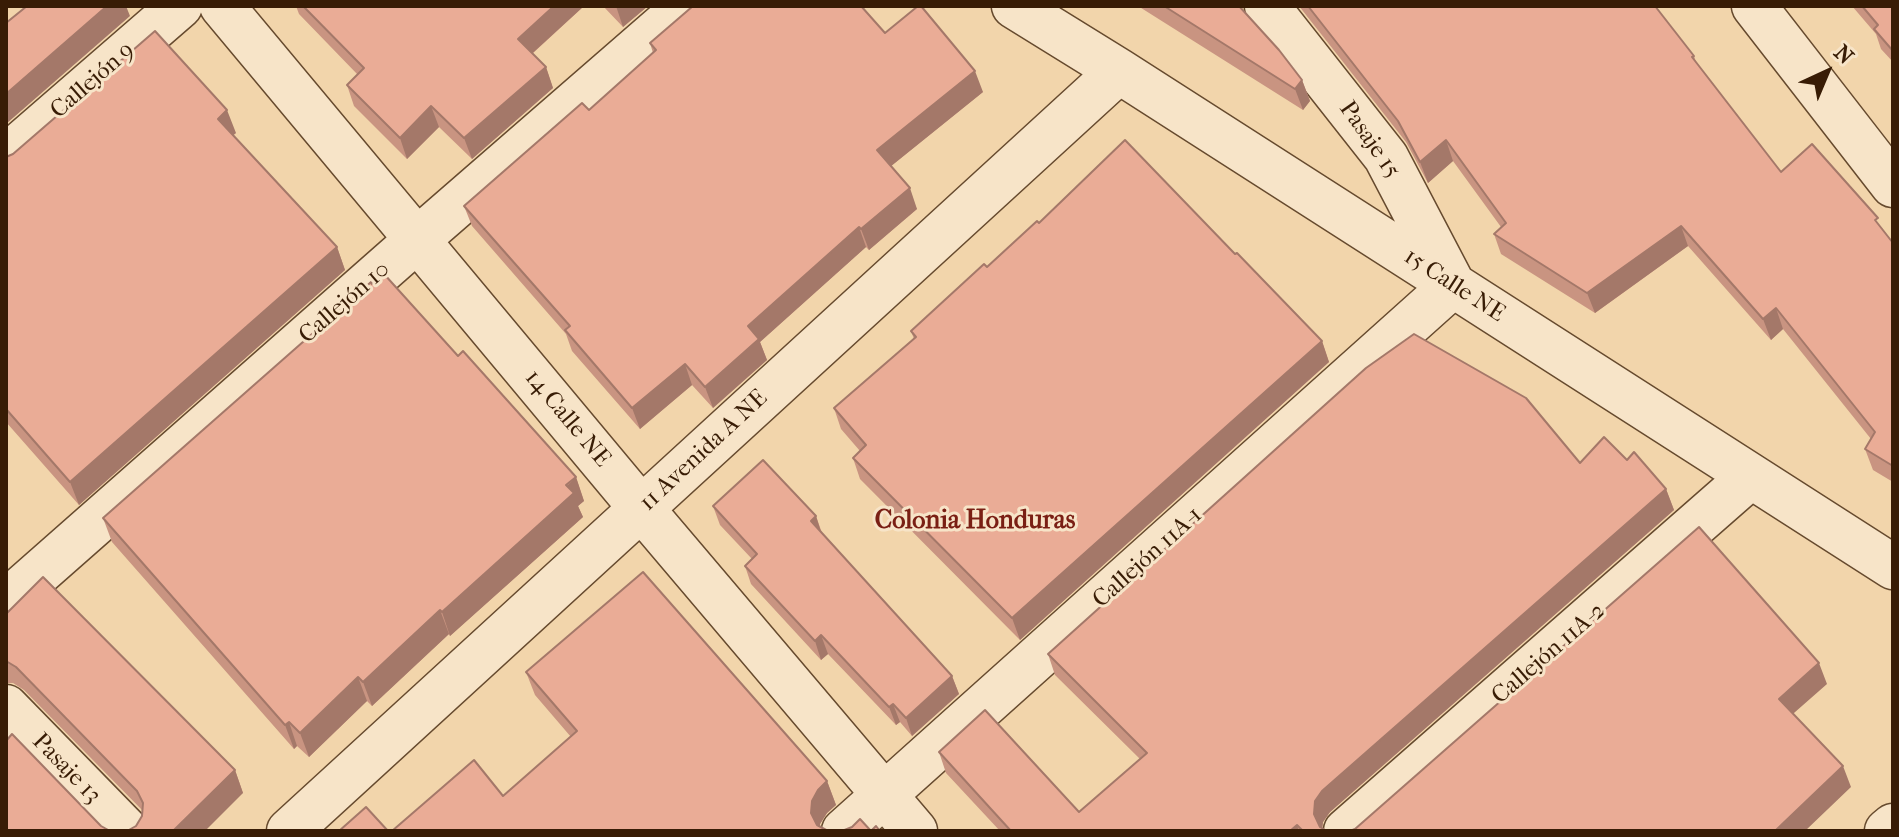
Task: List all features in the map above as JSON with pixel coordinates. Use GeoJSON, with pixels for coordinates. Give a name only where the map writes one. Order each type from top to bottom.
{"type":"FeatureCollection","features":[{"type":"Feature","properties":{"kind":"street","name":"Callejón 9"},"geometry":{"type":"LineString","coordinates":[[6,157],[180,6]]}},
{"type":"Feature","properties":{"kind":"street","name":"14 Calle NE"},"geometry":{"type":"LineString","coordinates":[[222,6],[915,831]]}},
{"type":"Feature","properties":{"kind":"street","name":"Callejón 10"},"geometry":{"type":"LineString","coordinates":[[6,602],[686,6]]}},
{"type":"Feature","properties":{"kind":"street","name":"15 Calle NE"},"geometry":{"type":"LineString","coordinates":[[1014,6],[1893,567]]}},
{"type":"Feature","properties":{"kind":"street","name":"Pasaje 15"},"geometry":{"type":"LineString","coordinates":[[1267,6],[1386,157],[1453,285]]}},
{"type":"Feature","properties":{"kind":"street"},"geometry":{"type":"LineString","coordinates":[[1754,6],[1893,185]]}},
{"type":"Feature","properties":{"kind":"street","name":"11 Avenida A NE"},"geometry":{"type":"LineString","coordinates":[[289,831],[1119,71]]}},
{"type":"Feature","properties":{"kind":"street","name":"Callejón 11A-1"},"geometry":{"type":"LineString","coordinates":[[844,831],[1453,285]]}},
{"type":"Feature","properties":{"kind":"street","name":"Callejón 11A-2"},"geometry":{"type":"LineString","coordinates":[[1346,831],[1751,476]]}},
{"type":"Feature","properties":{"kind":"street","name":"Pasaje 13"},"geometry":{"type":"LineString","coordinates":[[6,707],[127,831]]}},
{"type":"Feature","properties":{"kind":"street"},"geometry":{"type":"LineString","coordinates":[[1887,831],[1893,826]]}},
{"type":"Feature","properties":{"kind":"building"},"geometry":{"type":"Polygon","coordinates":[[[27,6],[107,6],[6,94],[6,23],[27,6]]]}},
{"type":"Feature","properties":{"kind":"building"},"geometry":{"type":"Polygon","coordinates":[[[303,6],[554,6],[518,39],[546,67],[464,138],[431,106],[400,138],[347,85],[364,68],[303,6]]]}},
{"type":"Feature","properties":{"kind":"building"},"geometry":{"type":"Polygon","coordinates":[[[693,6],[861,6],[885,33],[921,6],[975,71],[877,150],[910,188],[861,229],[859,227],[748,326],[759,339],[705,387],[685,364],[632,408],[565,330],[570,326],[464,206],[582,103],[589,110],[656,50],[650,43],[693,6]]]}},
{"type":"Feature","properties":{"kind":"building"},"geometry":{"type":"Polygon","coordinates":[[[1164,6],[1239,6],[1302,80],[1295,89],[1164,6]]]}},
{"type":"Feature","properties":{"kind":"building"},"geometry":{"type":"Polygon","coordinates":[[[1308,6],[1655,6],[1781,172],[1812,144],[1878,218],[1875,220],[1893,243],[1893,466],[1865,449],[1875,432],[1776,308],[1763,319],[1681,226],[1587,293],[1494,234],[1506,223],[1446,140],[1420,162],[1398,121],[1308,6]]]}},
{"type":"Feature","properties":{"kind":"building"},"geometry":{"type":"Polygon","coordinates":[[[1862,6],[1893,6],[1893,51],[1874,29],[1878,25],[1862,6]]]}},
{"type":"Feature","properties":{"kind":"building"},"geometry":{"type":"Polygon","coordinates":[[[155,31],[227,110],[218,119],[337,247],[70,482],[6,409],[6,157],[155,31]]]}},
{"type":"Feature","properties":{"kind":"building"},"geometry":{"type":"Polygon","coordinates":[[[1125,140],[1322,341],[1012,618],[853,458],[866,445],[834,408],[916,337],[911,331],[984,264],[987,267],[1037,221],[1039,223],[1125,140]]]}},
{"type":"Feature","properties":{"kind":"building"},"geometry":{"type":"Polygon","coordinates":[[[384,274],[458,356],[463,351],[576,477],[566,485],[574,493],[363,682],[358,677],[300,733],[289,722],[285,725],[103,518],[371,282],[384,274]]]}},
{"type":"Feature","properties":{"kind":"building"},"geometry":{"type":"Polygon","coordinates":[[[1414,334],[1526,398],[1580,463],[1604,437],[1627,460],[1634,452],[1666,489],[1322,791],[1315,801],[1314,814],[1320,827],[1327,831],[1303,831],[1297,825],[1290,831],[1011,831],[939,752],[985,710],[1079,812],[1147,753],[1048,654],[1366,368],[1414,334]]]}},
{"type":"Feature","properties":{"kind":"building"},"geometry":{"type":"Polygon","coordinates":[[[763,460],[816,516],[811,521],[952,676],[906,718],[893,704],[889,707],[821,635],[815,641],[745,566],[757,554],[713,506],[763,460]]]}},
{"type":"Feature","properties":{"kind":"building"},"geometry":{"type":"Polygon","coordinates":[[[1699,527],[1819,663],[1779,699],[1843,766],[1775,831],[1350,831],[1355,829],[1699,527]]]}},
{"type":"Feature","properties":{"kind":"building"},"geometry":{"type":"Polygon","coordinates":[[[643,572],[827,781],[812,801],[811,813],[817,825],[828,831],[392,831],[474,760],[503,796],[577,731],[526,672],[643,572]]]}},
{"type":"Feature","properties":{"kind":"building"},"geometry":{"type":"Polygon","coordinates":[[[43,577],[235,770],[173,831],[127,831],[136,826],[142,816],[143,803],[137,791],[16,667],[6,661],[6,614],[43,577]]]}},
{"type":"Feature","properties":{"kind":"building"},"geometry":{"type":"Polygon","coordinates":[[[12,734],[101,826],[110,831],[6,831],[6,741],[12,734]]]}},
{"type":"Feature","properties":{"kind":"building"},"geometry":{"type":"Polygon","coordinates":[[[366,807],[388,831],[339,831],[366,807]]]}},
{"type":"Feature","properties":{"kind":"building"},"geometry":{"type":"Polygon","coordinates":[[[860,819],[871,831],[842,831],[852,827],[860,819]]]}},
{"type":"Feature","properties":{"kind":"district","name":"Colonia Honduras"},"geometry":{"type":"Point","coordinates":[975,522]}}]}
